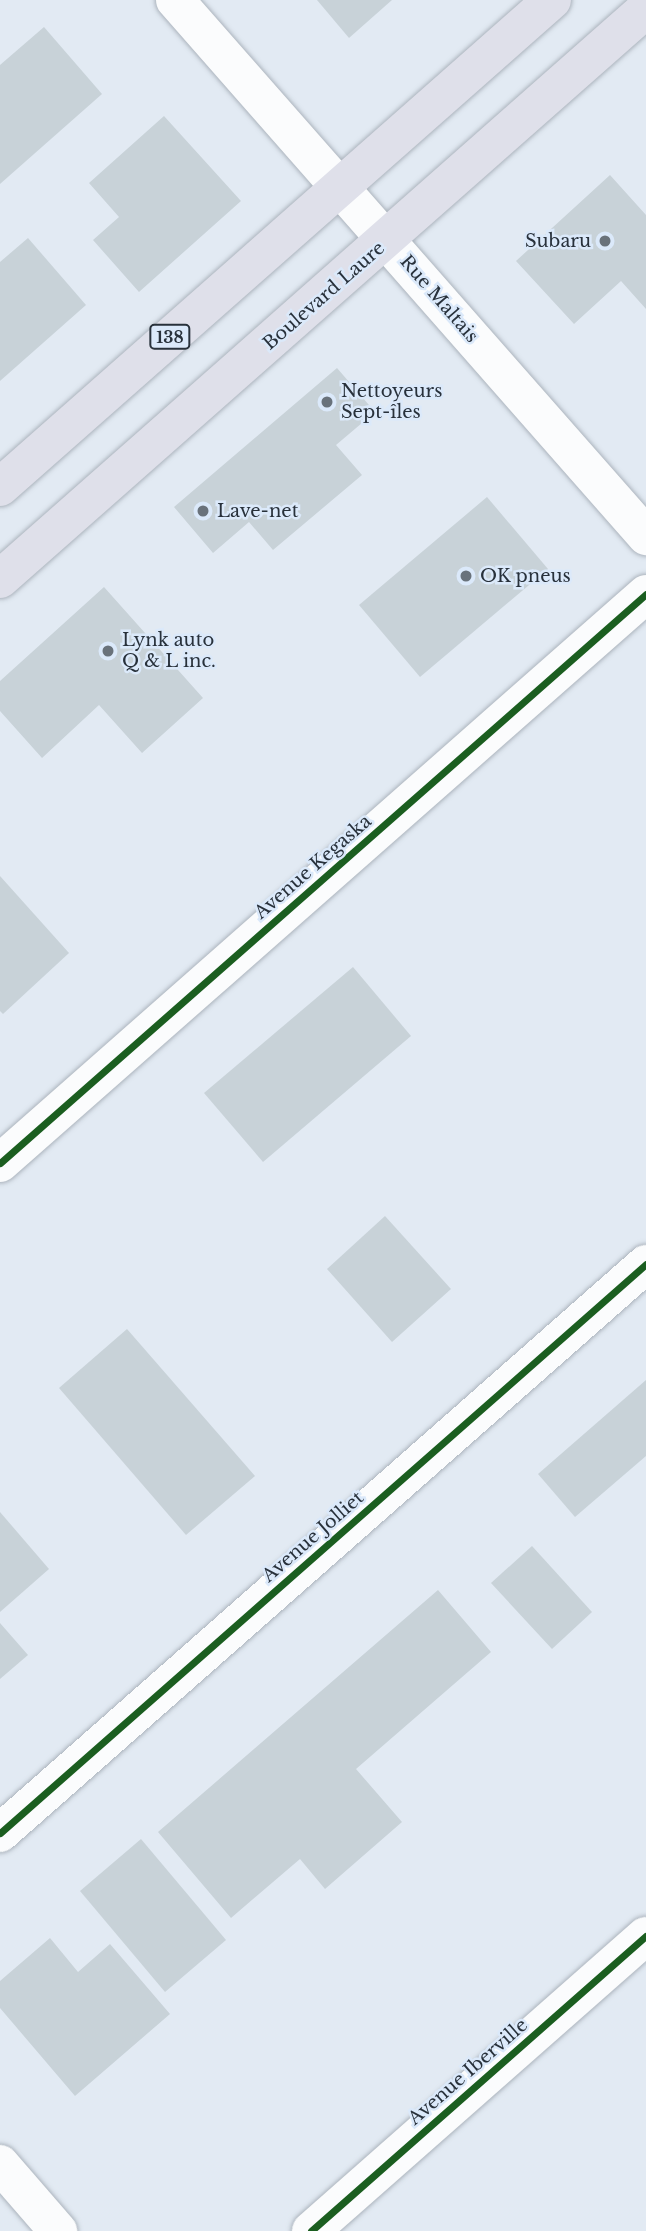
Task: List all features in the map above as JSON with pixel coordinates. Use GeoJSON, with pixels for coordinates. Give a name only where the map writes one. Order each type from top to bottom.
{"type":"FeatureCollection","features":[{"type":"Feature","properties":{"kind":"highway","name":"138"},"geometry":{"type":"LineString","coordinates":[[0,487],[552,0]]}},
{"type":"Feature","properties":{"kind":"highway","name":"Boulevard Laure"},"geometry":{"type":"LineString","coordinates":[[0,579],[388,240],[646,9]]}},
{"type":"Feature","properties":{"kind":"street","name":"Rue Maltais"},"geometry":{"type":"LineString","coordinates":[[175,0],[646,536]]}},
{"type":"Feature","properties":{"kind":"street","name":"Avenue Kegaska"},"geometry":{"type":"LineString","coordinates":[[0,1163],[646,594]]}},
{"type":"Feature","properties":{"kind":"street","name":"Avenue Jolliet"},"geometry":{"type":"LineString","coordinates":[[0,1833],[646,1265]]}},
{"type":"Feature","properties":{"kind":"street","name":"Avenue Iberville"},"geometry":{"type":"LineString","coordinates":[[311,2231],[646,1936]]}},
{"type":"Feature","properties":{"kind":"street"},"geometry":{"type":"LineString","coordinates":[[0,2164],[58,2231]]}},
{"type":"Feature","properties":{"kind":"building"},"geometry":{"type":"Polygon","coordinates":[[[317,0],[392,0],[349,38],[317,0]]]}},
{"type":"Feature","properties":{"kind":"building"},"geometry":{"type":"Polygon","coordinates":[[[44,27],[102,94],[0,184],[0,65],[44,27]]]}},
{"type":"Feature","properties":{"kind":"building"},"geometry":{"type":"Polygon","coordinates":[[[164,116],[241,201],[139,292],[93,240],[119,217],[89,183],[164,116]]]}},
{"type":"Feature","properties":{"kind":"building"},"geometry":{"type":"Polygon","coordinates":[[[610,175],[646,215],[646,309],[621,281],[574,324],[516,261],[610,175]]]}},
{"type":"Feature","properties":{"kind":"building"},"geometry":{"type":"Polygon","coordinates":[[[28,238],[86,305],[0,381],[0,262],[28,238]]]}},
{"type":"Feature","properties":{"kind":"building"},"geometry":{"type":"Polygon","coordinates":[[[337,368],[375,412],[336,445],[362,475],[273,550],[249,522],[213,553],[174,507],[337,368]]]}},
{"type":"Feature","properties":{"kind":"building"},"geometry":{"type":"Polygon","coordinates":[[[487,497],[548,569],[420,677],[359,605],[487,497]]]}},
{"type":"Feature","properties":{"kind":"building"},"geometry":{"type":"Polygon","coordinates":[[[104,587],[203,698],[142,753],[99,705],[42,758],[0,711],[0,681],[104,587]]]}},
{"type":"Feature","properties":{"kind":"building"},"geometry":{"type":"Polygon","coordinates":[[[0,876],[69,953],[3,1014],[0,1011],[0,876]]]}},
{"type":"Feature","properties":{"kind":"building"},"geometry":{"type":"Polygon","coordinates":[[[353,967],[411,1036],[263,1162],[204,1093],[353,967]]]}},
{"type":"Feature","properties":{"kind":"building"},"geometry":{"type":"Polygon","coordinates":[[[385,1216],[451,1289],[392,1342],[327,1269],[385,1216]]]}},
{"type":"Feature","properties":{"kind":"building"},"geometry":{"type":"Polygon","coordinates":[[[127,1329],[255,1476],[186,1535],[59,1388],[127,1329]]]}},
{"type":"Feature","properties":{"kind":"building"},"geometry":{"type":"Polygon","coordinates":[[[646,1380],[646,1456],[575,1517],[538,1474],[646,1380]]]}},
{"type":"Feature","properties":{"kind":"building"},"geometry":{"type":"Polygon","coordinates":[[[0,1512],[49,1569],[0,1612],[0,1512]]]}},
{"type":"Feature","properties":{"kind":"building"},"geometry":{"type":"Polygon","coordinates":[[[532,1546],[592,1612],[552,1649],[491,1583],[532,1546]]]}},
{"type":"Feature","properties":{"kind":"building"},"geometry":{"type":"Polygon","coordinates":[[[438,1590],[491,1652],[356,1769],[402,1822],[325,1889],[300,1859],[231,1918],[158,1832],[438,1590]]]}},
{"type":"Feature","properties":{"kind":"building"},"geometry":{"type":"Polygon","coordinates":[[[0,1623],[28,1655],[0,1679],[0,1623]]]}},
{"type":"Feature","properties":{"kind":"building"},"geometry":{"type":"Polygon","coordinates":[[[141,1839],[226,1940],[165,1992],[80,1891],[141,1839]]]}},
{"type":"Feature","properties":{"kind":"building"},"geometry":{"type":"Polygon","coordinates":[[[50,1938],[78,1972],[110,1944],[170,2014],[75,2096],[0,2008],[0,1981],[50,1938]]]}},
{"type":"Feature","properties":{"kind":"cycle path"},"geometry":{"type":"LineString","coordinates":[[0,1163],[646,594]]}},
{"type":"Feature","properties":{"kind":"cycle path"},"geometry":{"type":"LineString","coordinates":[[0,1833],[646,1264]]}},
{"type":"Feature","properties":{"kind":"cycle path"},"geometry":{"type":"LineString","coordinates":[[311,2231],[646,1936]]}},
{"type":"Feature","properties":{"kind":"place","name":"Subaru"},"geometry":{"type":"Point","coordinates":[605,241]}},
{"type":"Feature","properties":{"kind":"place","name":"Nettoyeurs Sept-îles"},"geometry":{"type":"Point","coordinates":[327,402]}},
{"type":"Feature","properties":{"kind":"place","name":"Lave-net"},"geometry":{"type":"Point","coordinates":[203,511]}},
{"type":"Feature","properties":{"kind":"place","name":"OK pneus"},"geometry":{"type":"Point","coordinates":[466,576]}},
{"type":"Feature","properties":{"kind":"place","name":"Lynk auto Q & L inc."},"geometry":{"type":"Point","coordinates":[108,651]}}]}
